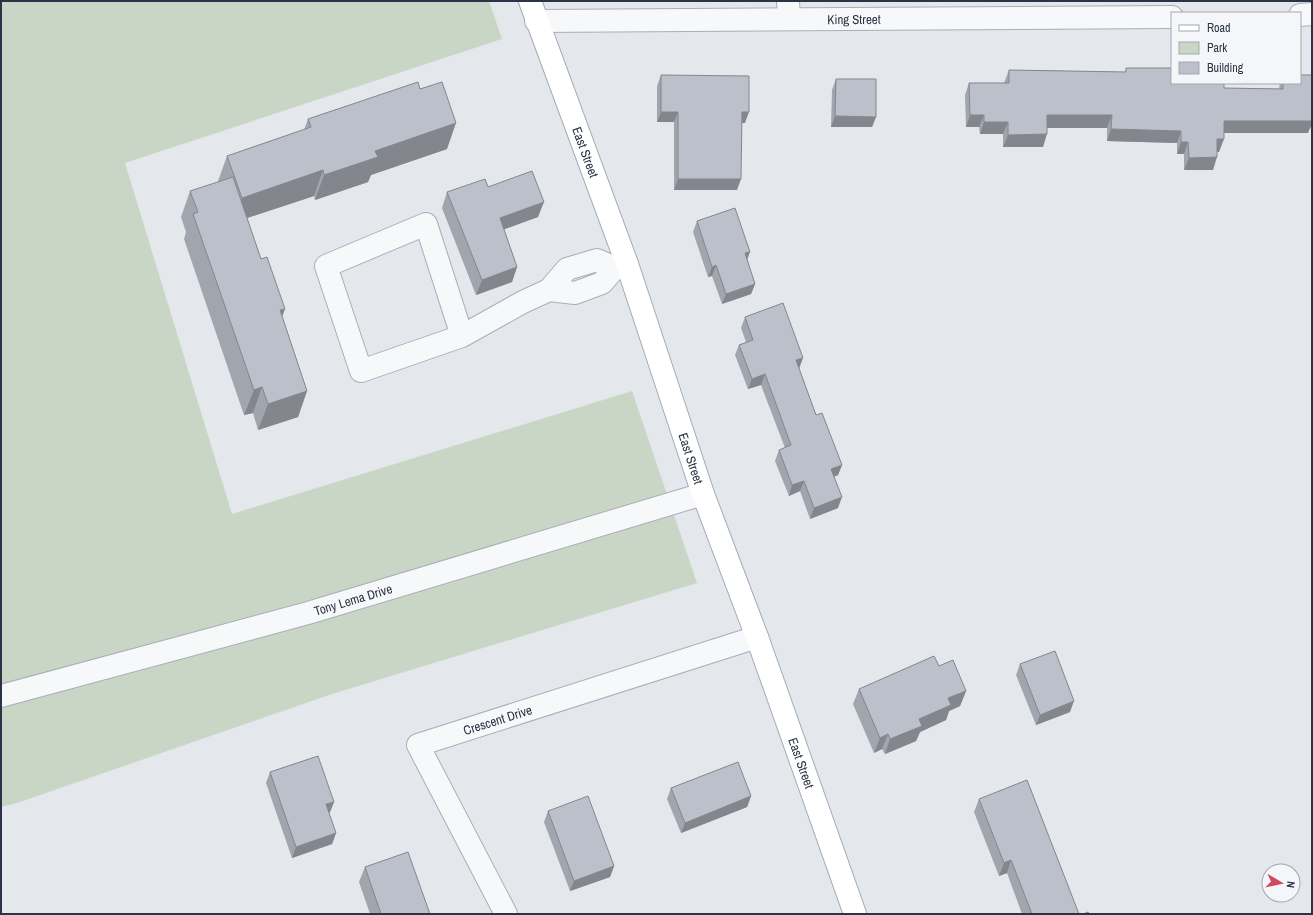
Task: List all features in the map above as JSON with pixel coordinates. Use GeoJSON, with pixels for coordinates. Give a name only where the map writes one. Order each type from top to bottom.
{"type":"FeatureCollection","features":[{"type":"Feature","properties":{"kind":"main road","name":"East Street"},"geometry":{"type":"LineString","coordinates":[[533,11],[621,266],[703,494],[757,637],[855,914]]}},
{"type":"Feature","properties":{"kind":"street","name":"King Street"},"geometry":{"type":"LineString","coordinates":[[533,11],[789,10],[1171,17]]}},
{"type":"Feature","properties":{"kind":"street"},"geometry":{"type":"LineString","coordinates":[[1301,15],[1312,14]]}},
{"type":"Feature","properties":{"kind":"street"},"geometry":{"type":"LineString","coordinates":[[462,336],[426,224],[326,266],[361,371],[462,336],[523,302],[549,290],[575,293],[602,283],[621,266]]}},
{"type":"Feature","properties":{"kind":"street","name":"Tony Lema Drive"},"geometry":{"type":"LineString","coordinates":[[1,696],[308,613],[703,494]]}},
{"type":"Feature","properties":{"kind":"street","name":"Crescent Drive"},"geometry":{"type":"LineString","coordinates":[[506,914],[418,745],[757,637]]}},
{"type":"Feature","properties":{"kind":"green space"},"geometry":{"type":"Polygon","coordinates":[[[1,1],[489,1],[502,39],[125,163],[232,514],[632,391],[697,583],[332,694],[17,803],[1,807],[1,1]]]}},
{"type":"Feature","properties":{"kind":"building"},"geometry":{"type":"Polygon","coordinates":[[[1126,68],[1171,68],[1171,84],[1224,84],[1224,88],[1283,89],[1283,84],[1301,84],[1301,75],[1312,75],[1312,121],[1224,121],[1224,139],[1217,139],[1217,157],[1189,158],[1188,142],[1181,142],[1181,131],[1111,129],[1112,115],[1047,115],[1047,134],[1008,135],[1008,122],[984,122],[984,115],[970,115],[969,83],[1009,83],[1009,70],[1126,72],[1126,68]]]}},
{"type":"Feature","properties":{"kind":"building"},"geometry":{"type":"Polygon","coordinates":[[[661,75],[749,76],[749,112],[742,112],[741,179],[678,179],[678,112],[661,112],[661,75]]]}},
{"type":"Feature","properties":{"kind":"building"},"geometry":{"type":"Polygon","coordinates":[[[836,79],[876,79],[876,117],[835,116],[836,79]]]}},
{"type":"Feature","properties":{"kind":"building"},"geometry":{"type":"Polygon","coordinates":[[[418,82],[420,89],[442,82],[456,123],[375,151],[378,157],[324,175],[323,170],[242,198],[227,156],[311,127],[308,119],[418,82]]]}},
{"type":"Feature","properties":{"kind":"building"},"geometry":{"type":"Polygon","coordinates":[[[532,171],[544,202],[500,218],[517,267],[482,280],[447,192],[485,179],[488,187],[532,171]]]}},
{"type":"Feature","properties":{"kind":"building"},"geometry":{"type":"Polygon","coordinates":[[[233,177],[261,259],[267,257],[285,309],[280,310],[307,391],[268,404],[262,387],[254,390],[193,214],[198,212],[190,191],[233,177]]]}},
{"type":"Feature","properties":{"kind":"building"},"geometry":{"type":"Polygon","coordinates":[[[735,208],[750,252],[745,253],[755,284],[726,294],[716,265],[712,267],[697,221],[735,208]]]}},
{"type":"Feature","properties":{"kind":"building"},"geometry":{"type":"Polygon","coordinates":[[[783,303],[803,358],[796,360],[816,415],[822,413],[842,465],[831,469],[842,497],[814,508],[804,481],[792,485],[779,450],[791,445],[765,374],[752,379],[739,345],[753,340],[745,317],[783,303]]]}},
{"type":"Feature","properties":{"kind":"building"},"geometry":{"type":"Polygon","coordinates":[[[1055,651],[1074,701],[1040,715],[1020,664],[1055,651]]]}},
{"type":"Feature","properties":{"kind":"building"},"geometry":{"type":"Polygon","coordinates":[[[934,656],[939,666],[953,660],[966,691],[948,698],[951,705],[919,719],[922,726],[890,739],[888,734],[880,738],[859,689],[934,656]]]}},
{"type":"Feature","properties":{"kind":"building"},"geometry":{"type":"Polygon","coordinates":[[[318,756],[334,802],[326,804],[336,833],[296,847],[270,772],[318,756]]]}},
{"type":"Feature","properties":{"kind":"building"},"geometry":{"type":"Polygon","coordinates":[[[738,762],[751,796],[685,823],[671,788],[738,762]]]}},
{"type":"Feature","properties":{"kind":"building"},"geometry":{"type":"Polygon","coordinates":[[[1027,780],[1079,914],[1032,914],[1011,860],[1004,863],[979,799],[1027,780]]]}},
{"type":"Feature","properties":{"kind":"building"},"geometry":{"type":"Polygon","coordinates":[[[588,796],[614,866],[574,881],[548,811],[588,796]]]}},
{"type":"Feature","properties":{"kind":"building"},"geometry":{"type":"Polygon","coordinates":[[[408,852],[430,914],[381,914],[365,867],[408,852]]]}}]}
